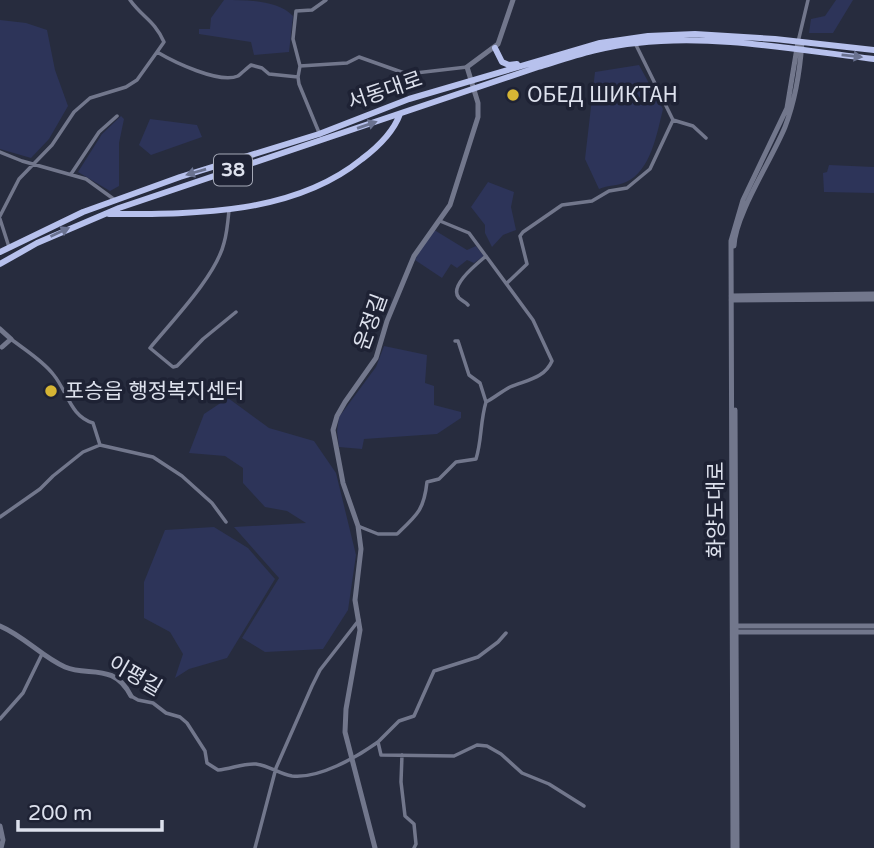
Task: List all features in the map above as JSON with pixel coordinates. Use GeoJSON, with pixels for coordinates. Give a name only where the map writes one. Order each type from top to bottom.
{"type":"FeatureCollection","features":[{"type":"Feature","properties":{"kind":"main road","name":"서동대로"},"geometry":{"type":"LineString","coordinates":[[0,252],[51,226],[180,177],[400,114],[522,65],[600,43],[648,36],[695,34],[799,46],[874,59]]}},
{"type":"Feature","properties":{"kind":"main road","name":"서동대로"},"geometry":{"type":"LineString","coordinates":[[0,264],[37,243],[104,214],[321,137],[409,99],[472,85],[595,50],[635,43],[720,41],[874,50]]}},
{"type":"Feature","properties":{"kind":"main road"},"geometry":{"type":"LineString","coordinates":[[495,48],[502,62],[522,65]]}},
{"type":"Feature","properties":{"kind":"main road","name":"서동대로"},"geometry":{"type":"LineString","coordinates":[[104,214],[163,214],[274,202],[331,182],[377,147],[391,131],[400,114]]}},
{"type":"Feature","properties":{"kind":"street"},"geometry":{"type":"LineString","coordinates":[[9,247],[0,217],[19,180],[52,145],[74,112],[90,99],[126,87],[137,80],[164,43],[151,19],[138,11],[130,0]]}},
{"type":"Feature","properties":{"kind":"street"},"geometry":{"type":"LineString","coordinates":[[321,137],[298,77],[300,66],[293,39],[296,11],[312,10],[326,0]]}},
{"type":"Feature","properties":{"kind":"street"},"geometry":{"type":"LineString","coordinates":[[300,66],[347,63],[359,57],[407,74],[467,67],[495,48],[505,29],[513,0]]}},
{"type":"Feature","properties":{"kind":"street"},"geometry":{"type":"LineString","coordinates":[[799,46],[808,0]]}},
{"type":"Feature","properties":{"kind":"street"},"geometry":{"type":"LineString","coordinates":[[635,43],[673,120],[693,126],[706,138]]}},
{"type":"Feature","properties":{"kind":"street","name":"화양도대로"},"geometry":{"type":"LineString","coordinates":[[735,848],[734,241],[787,108],[799,46]]}},
{"type":"Feature","properties":{"kind":"street"},"geometry":{"type":"LineString","coordinates":[[157,52],[178,64],[224,77],[237,76],[251,65],[262,68],[269,74],[298,77]]}},
{"type":"Feature","properties":{"kind":"street","name":"운정길"},"geometry":{"type":"LineString","coordinates":[[375,848],[345,732],[360,619],[355,600],[360,562],[358,526],[343,483],[333,430],[337,416],[376,358],[396,298],[414,256],[450,205],[478,117],[478,103],[467,67]]}},
{"type":"Feature","properties":{"kind":"street"},"geometry":{"type":"LineString","coordinates":[[71,174],[99,132],[117,116]]}},
{"type":"Feature","properties":{"kind":"street"},"geometry":{"type":"LineString","coordinates":[[507,283],[527,264],[520,236],[523,232],[562,205],[593,201],[609,191],[627,188],[650,169],[673,120]]}},
{"type":"Feature","properties":{"kind":"street"},"geometry":{"type":"LineString","coordinates":[[0,152],[86,179],[115,200]]}},
{"type":"Feature","properties":{"kind":"street"},"geometry":{"type":"LineString","coordinates":[[230,208],[220,256],[194,296],[150,348],[173,367],[177,366],[236,312]]}},
{"type":"Feature","properties":{"kind":"street"},"geometry":{"type":"LineString","coordinates":[[440,221],[469,233],[533,320],[552,361],[549,368],[532,381],[510,387],[485,402]]}},
{"type":"Feature","properties":{"kind":"street"},"geometry":{"type":"LineString","coordinates":[[468,305],[460,299],[456,291],[458,285],[467,272],[486,256]]}},
{"type":"Feature","properties":{"kind":"street"},"geometry":{"type":"LineString","coordinates":[[733,298],[874,296]]}},
{"type":"Feature","properties":{"kind":"street"},"geometry":{"type":"LineString","coordinates":[[0,329],[55,376],[75,414],[93,424],[100,445]]}},
{"type":"Feature","properties":{"kind":"street"},"geometry":{"type":"LineString","coordinates":[[2,347],[11,339]]}},
{"type":"Feature","properties":{"kind":"street"},"geometry":{"type":"LineString","coordinates":[[358,526],[378,534],[397,534],[420,513],[428,482],[439,479],[456,462],[476,459],[481,441],[479,428],[485,402],[480,383],[469,375],[461,345],[455,341]]}},
{"type":"Feature","properties":{"kind":"street"},"geometry":{"type":"LineString","coordinates":[[0,517],[40,489],[83,452],[100,445],[153,457],[182,476],[212,503],[226,522]]}},
{"type":"Feature","properties":{"kind":"street"},"geometry":{"type":"LineString","coordinates":[[256,848],[276,768],[320,670],[360,619]]}},
{"type":"Feature","properties":{"kind":"street","name":"이평길"},"geometry":{"type":"LineString","coordinates":[[0,626],[64,667],[102,672],[114,677],[131,696],[180,717],[205,751],[207,763],[211,767],[222,770],[253,764],[276,768],[281,773],[294,776],[315,773],[352,760],[398,721],[414,716],[434,671],[478,657],[506,633]]}},
{"type":"Feature","properties":{"kind":"street"},"geometry":{"type":"LineString","coordinates":[[734,629],[874,626]]}},
{"type":"Feature","properties":{"kind":"street"},"geometry":{"type":"LineString","coordinates":[[734,629],[874,632]]}},
{"type":"Feature","properties":{"kind":"street"},"geometry":{"type":"LineString","coordinates":[[0,719],[23,692],[43,652]]}},
{"type":"Feature","properties":{"kind":"street"},"geometry":{"type":"LineString","coordinates":[[377,741],[381,755],[454,756],[477,746],[487,746],[501,754],[522,773],[549,784],[584,806]]}},
{"type":"Feature","properties":{"kind":"street"},"geometry":{"type":"LineString","coordinates":[[402,755],[401,782],[405,816],[414,824],[414,848]]}},
{"type":"Feature","properties":{"kind":"street"},"geometry":{"type":"LineString","coordinates":[[0,826],[3,840],[1,848]]}},
{"type":"Feature","properties":{"kind":"shaded area"},"geometry":{"type":"Polygon","coordinates":[[[224,0],[262,2],[287,11],[293,16],[289,52],[254,55],[251,42],[199,34],[199,29],[210,29],[211,18],[224,0]]]}},
{"type":"Feature","properties":{"kind":"shaded area"},"geometry":{"type":"Polygon","coordinates":[[[836,0],[853,0],[833,33],[809,33],[811,19],[825,16],[836,0]]]}},
{"type":"Feature","properties":{"kind":"shaded area"},"geometry":{"type":"Polygon","coordinates":[[[0,20],[26,23],[47,30],[55,70],[68,106],[49,139],[31,158],[0,149],[0,20]]]}},
{"type":"Feature","properties":{"kind":"shaded area"},"geometry":{"type":"Polygon","coordinates":[[[639,65],[663,109],[652,150],[635,177],[599,189],[585,159],[595,72],[639,65]]]}},
{"type":"Feature","properties":{"kind":"shaded area"},"geometry":{"type":"Polygon","coordinates":[[[121,116],[124,119],[119,143],[119,186],[110,191],[78,172],[102,134],[121,116]]]}},
{"type":"Feature","properties":{"kind":"shaded area"},"geometry":{"type":"Polygon","coordinates":[[[150,119],[197,125],[202,137],[151,155],[139,145],[150,119]]]}},
{"type":"Feature","properties":{"kind":"shaded area"},"geometry":{"type":"Polygon","coordinates":[[[829,165],[874,167],[874,193],[824,192],[823,173],[827,172],[829,165]]]}},
{"type":"Feature","properties":{"kind":"shaded area"},"geometry":{"type":"Polygon","coordinates":[[[488,182],[514,192],[511,207],[516,230],[503,235],[492,247],[485,233],[485,225],[471,207],[488,182]]]}},
{"type":"Feature","properties":{"kind":"shaded area"},"geometry":{"type":"Polygon","coordinates":[[[431,228],[467,250],[476,246],[484,256],[474,263],[467,260],[457,268],[451,264],[442,278],[415,260],[431,228]]]}},
{"type":"Feature","properties":{"kind":"shaded area"},"geometry":{"type":"Polygon","coordinates":[[[384,346],[427,355],[425,383],[434,386],[434,405],[461,412],[461,418],[437,434],[364,439],[362,449],[339,447],[339,417],[376,367],[384,346]]]}},
{"type":"Feature","properties":{"kind":"shaded area"},"geometry":{"type":"Polygon","coordinates":[[[228,398],[269,428],[314,441],[336,473],[356,555],[348,610],[323,649],[265,652],[242,638],[279,578],[234,527],[306,523],[287,511],[265,507],[243,483],[243,468],[225,456],[189,453],[204,414],[228,398]]]}},
{"type":"Feature","properties":{"kind":"shaded area"},"geometry":{"type":"Polygon","coordinates":[[[214,527],[248,548],[275,579],[227,658],[189,669],[175,678],[183,654],[170,632],[144,618],[144,582],[165,530],[214,527]]]}},
{"type":"Feature","properties":{"kind":"place","name":"ОБЕД ШИКТАН"},"geometry":{"type":"Point","coordinates":[513,95]}},
{"type":"Feature","properties":{"kind":"place","name":"포승읍 행정복지센터"},"geometry":{"type":"Point","coordinates":[51,391]}}]}
